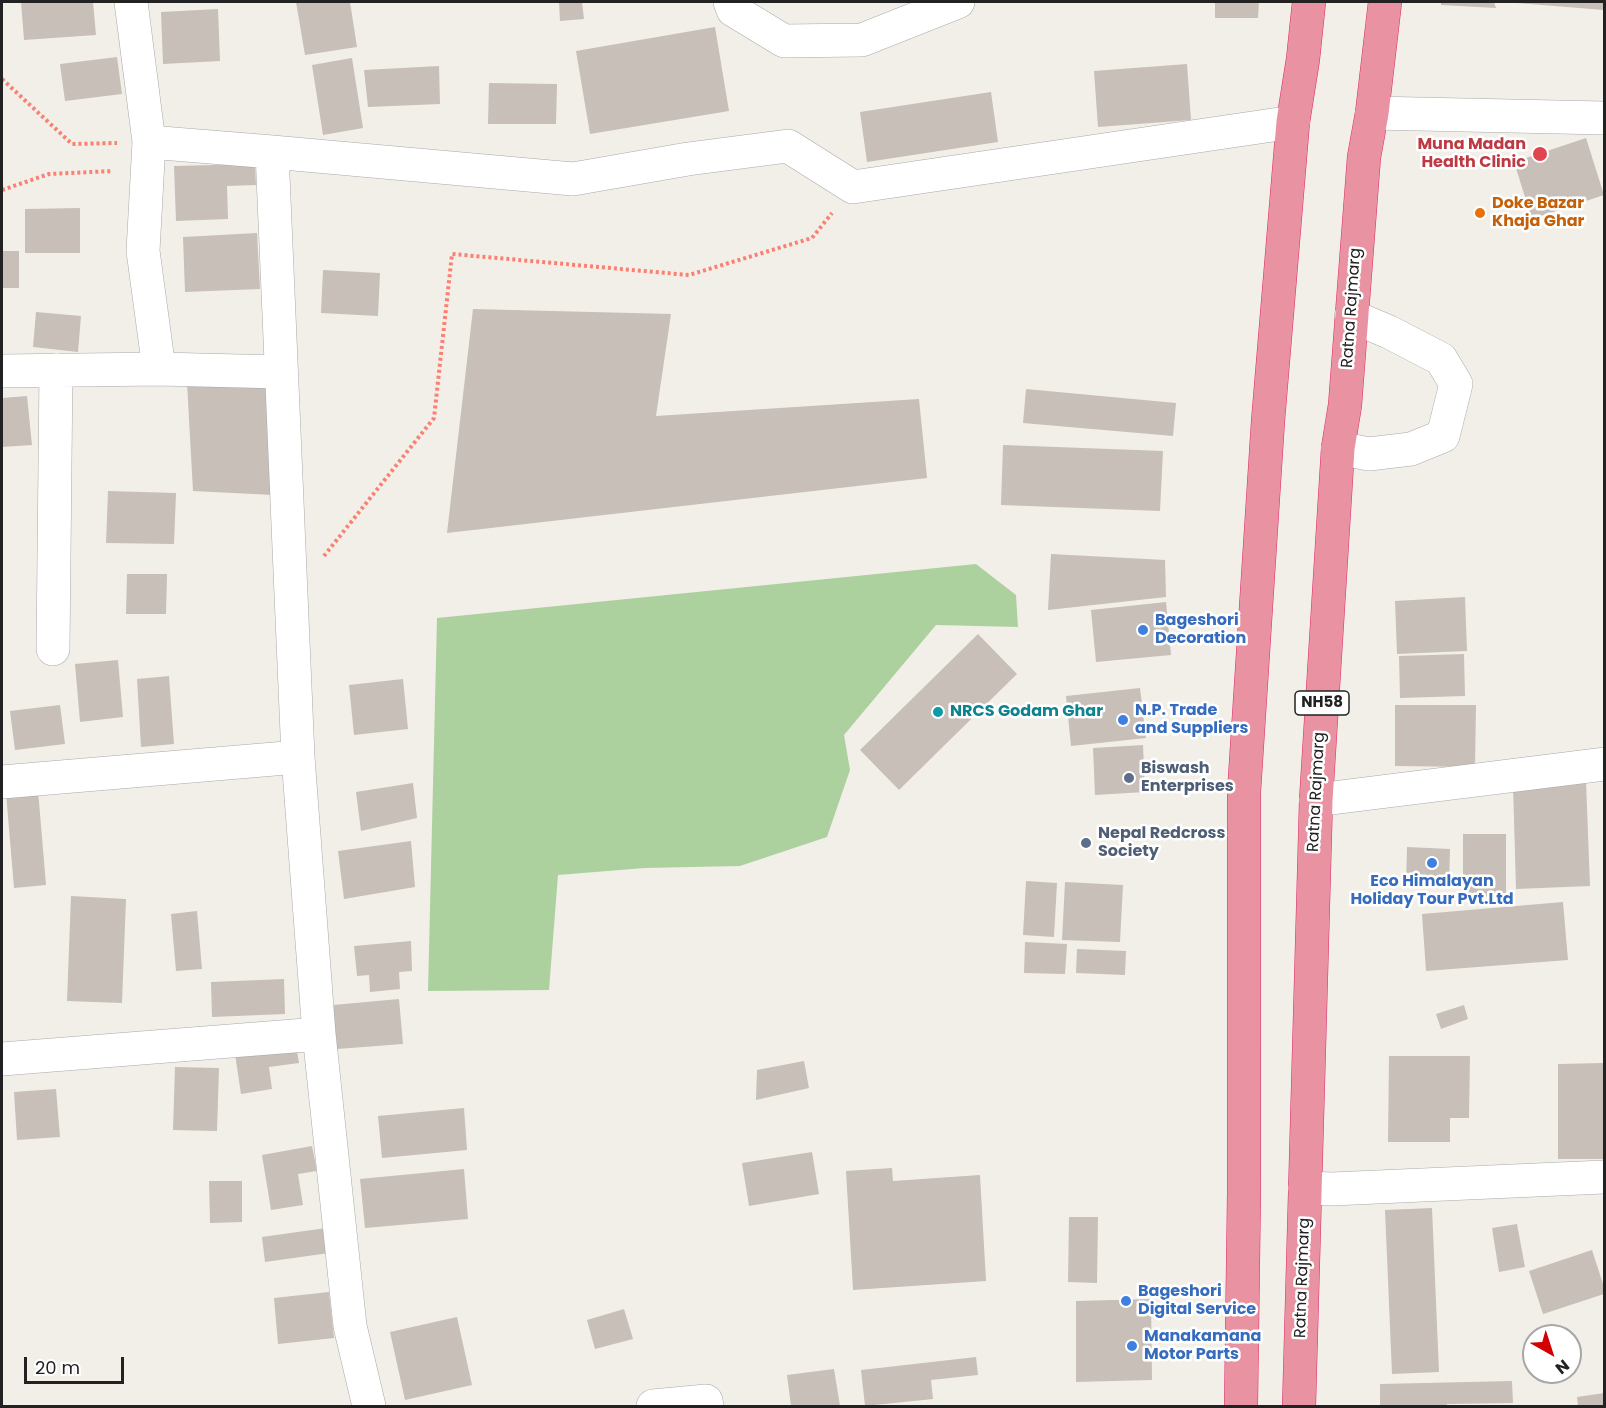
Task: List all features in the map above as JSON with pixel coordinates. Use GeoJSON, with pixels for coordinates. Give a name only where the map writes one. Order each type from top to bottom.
{"type":"FeatureCollection","features":[{"type":"Feature","properties":{"kind":"highway"},"geometry":{"type":"LineString","coordinates":[[1241,1407],[1244,1192],[1244,792],[1268,421],[1293,122],[1309,2]]}},
{"type":"Feature","properties":{"kind":"highway","name":"Ratna Rajmarg"},"geometry":{"type":"LineString","coordinates":[[1299,1407],[1316,800],[1338,448],[1345,405],[1364,157],[1372,113],[1385,2]]}},
{"type":"Feature","properties":{"kind":"street"},"geometry":{"type":"LineString","coordinates":[[131,2],[148,156],[143,251],[159,369]]}},
{"type":"Feature","properties":{"kind":"street"},"geometry":{"type":"LineString","coordinates":[[730,2],[733,10],[784,41],[862,40],[958,2]]}},
{"type":"Feature","properties":{"kind":"street"},"geometry":{"type":"LineString","coordinates":[[1372,113],[1605,117]]}},
{"type":"Feature","properties":{"kind":"street"},"geometry":{"type":"LineString","coordinates":[[148,156],[272,152],[573,179],[688,159],[788,146],[853,187],[1293,122]]}},
{"type":"Feature","properties":{"kind":"street"},"geometry":{"type":"LineString","coordinates":[[272,152],[298,757],[319,1034],[350,1326],[369,1407]]}},
{"type":"Feature","properties":{"kind":"street"},"geometry":{"type":"LineString","coordinates":[[1338,448],[1370,454],[1411,449],[1443,436],[1456,384],[1441,358],[1352,316]]}},
{"type":"Feature","properties":{"kind":"street"},"geometry":{"type":"LineString","coordinates":[[2,371],[159,369],[281,372]]}},
{"type":"Feature","properties":{"kind":"street"},"geometry":{"type":"LineString","coordinates":[[53,649],[56,370]]}},
{"type":"Feature","properties":{"kind":"street"},"geometry":{"type":"LineString","coordinates":[[2,782],[298,757]]}},
{"type":"Feature","properties":{"kind":"street"},"geometry":{"type":"LineString","coordinates":[[1316,800],[1605,764]]}},
{"type":"Feature","properties":{"kind":"street"},"geometry":{"type":"LineString","coordinates":[[2,1059],[319,1034]]}},
{"type":"Feature","properties":{"kind":"street"},"geometry":{"type":"LineString","coordinates":[[1305,1188],[1332,1189],[1605,1177]]}},
{"type":"Feature","properties":{"kind":"street"},"geometry":{"type":"LineString","coordinates":[[653,1407],[706,1401],[707,1407]]}},
{"type":"Feature","properties":{"kind":"path"},"geometry":{"type":"LineString","coordinates":[[2,80],[72,144],[148,156]]}},
{"type":"Feature","properties":{"kind":"path"},"geometry":{"type":"LineString","coordinates":[[2,190],[49,174],[148,156]]}},
{"type":"Feature","properties":{"kind":"path"},"geometry":{"type":"LineString","coordinates":[[290,574],[320,561],[435,418],[452,254],[689,275],[812,238],[853,187]]}},
{"type":"Feature","properties":{"kind":"green space"},"geometry":{"type":"Polygon","coordinates":[[[976,564],[1016,595],[1018,627],[936,625],[844,735],[850,770],[827,837],[740,866],[645,868],[558,875],[549,990],[428,991],[437,618],[976,564]]]}},
{"type":"Feature","properties":{"kind":"building"},"geometry":{"type":"Polygon","coordinates":[[[21,2],[93,2],[96,35],[24,40],[21,2]]]}},
{"type":"Feature","properties":{"kind":"building"},"geometry":{"type":"Polygon","coordinates":[[[296,2],[350,2],[357,47],[305,55],[296,2]]]}},
{"type":"Feature","properties":{"kind":"building"},"geometry":{"type":"Polygon","coordinates":[[[559,2],[582,2],[584,19],[560,21],[559,2]]]}},
{"type":"Feature","properties":{"kind":"building"},"geometry":{"type":"Polygon","coordinates":[[[1215,2],[1259,2],[1258,18],[1215,18],[1215,2]]]}},
{"type":"Feature","properties":{"kind":"building"},"geometry":{"type":"Polygon","coordinates":[[[1441,2],[1494,2],[1496,8],[1441,5],[1441,2]]]}},
{"type":"Feature","properties":{"kind":"building"},"geometry":{"type":"Polygon","coordinates":[[[1604,2],[1604,10],[1517,3],[1604,2]]]}},
{"type":"Feature","properties":{"kind":"building"},"geometry":{"type":"Polygon","coordinates":[[[218,9],[220,61],[163,64],[161,12],[218,9]]]}},
{"type":"Feature","properties":{"kind":"building"},"geometry":{"type":"Polygon","coordinates":[[[715,27],[729,111],[590,134],[576,51],[715,27]]]}},
{"type":"Feature","properties":{"kind":"building"},"geometry":{"type":"Polygon","coordinates":[[[117,57],[122,94],[65,101],[60,64],[117,57]]]}},
{"type":"Feature","properties":{"kind":"building"},"geometry":{"type":"Polygon","coordinates":[[[352,58],[363,128],[323,135],[312,65],[352,58]]]}},
{"type":"Feature","properties":{"kind":"building"},"geometry":{"type":"Polygon","coordinates":[[[1187,64],[1191,120],[1098,127],[1094,71],[1187,64]]]}},
{"type":"Feature","properties":{"kind":"building"},"geometry":{"type":"Polygon","coordinates":[[[439,66],[440,104],[368,107],[364,70],[439,66]]]}},
{"type":"Feature","properties":{"kind":"building"},"geometry":{"type":"Polygon","coordinates":[[[489,83],[557,84],[556,124],[488,124],[489,83]]]}},
{"type":"Feature","properties":{"kind":"building"},"geometry":{"type":"Polygon","coordinates":[[[991,92],[998,142],[867,162],[860,112],[991,92]]]}},
{"type":"Feature","properties":{"kind":"building"},"geometry":{"type":"Polygon","coordinates":[[[1586,138],[1604,195],[1532,219],[1514,162],[1586,138]]]}},
{"type":"Feature","properties":{"kind":"building"},"geometry":{"type":"Polygon","coordinates":[[[255,164],[256,185],[227,186],[228,219],[176,221],[174,166],[255,164]]]}},
{"type":"Feature","properties":{"kind":"building"},"geometry":{"type":"Polygon","coordinates":[[[80,208],[80,253],[25,253],[25,209],[80,208]]]}},
{"type":"Feature","properties":{"kind":"building"},"geometry":{"type":"Polygon","coordinates":[[[257,233],[260,289],[185,292],[183,237],[257,233]]]}},
{"type":"Feature","properties":{"kind":"building"},"geometry":{"type":"Polygon","coordinates":[[[2,251],[19,251],[19,288],[2,288],[2,251]]]}},
{"type":"Feature","properties":{"kind":"building"},"geometry":{"type":"Polygon","coordinates":[[[323,270],[380,273],[378,316],[321,313],[323,270]]]}},
{"type":"Feature","properties":{"kind":"building"},"geometry":{"type":"Polygon","coordinates":[[[473,309],[671,314],[656,416],[919,399],[927,478],[447,533],[473,309]]]}},
{"type":"Feature","properties":{"kind":"building"},"geometry":{"type":"Polygon","coordinates":[[[36,312],[81,316],[78,352],[33,347],[36,312]]]}},
{"type":"Feature","properties":{"kind":"building"},"geometry":{"type":"Polygon","coordinates":[[[266,381],[273,495],[193,491],[187,383],[266,381]]]}},
{"type":"Feature","properties":{"kind":"building"},"geometry":{"type":"Polygon","coordinates":[[[1026,389],[1176,403],[1173,436],[1023,423],[1026,389]]]}},
{"type":"Feature","properties":{"kind":"building"},"geometry":{"type":"Polygon","coordinates":[[[27,396],[32,445],[2,447],[2,398],[27,396]]]}},
{"type":"Feature","properties":{"kind":"building"},"geometry":{"type":"Polygon","coordinates":[[[1003,445],[1163,451],[1160,511],[1001,505],[1003,445]]]}},
{"type":"Feature","properties":{"kind":"building"},"geometry":{"type":"Polygon","coordinates":[[[108,491],[176,493],[174,544],[106,543],[108,491]]]}},
{"type":"Feature","properties":{"kind":"building"},"geometry":{"type":"Polygon","coordinates":[[[1051,554],[1165,560],[1166,597],[1048,610],[1051,554]]]}},
{"type":"Feature","properties":{"kind":"building"},"geometry":{"type":"Polygon","coordinates":[[[127,574],[167,574],[166,614],[126,614],[127,574]]]}},
{"type":"Feature","properties":{"kind":"building"},"geometry":{"type":"Polygon","coordinates":[[[1465,597],[1467,651],[1397,654],[1395,601],[1465,597]]]}},
{"type":"Feature","properties":{"kind":"building"},"geometry":{"type":"Polygon","coordinates":[[[1166,602],[1171,655],[1096,662],[1091,610],[1166,602]]]}},
{"type":"Feature","properties":{"kind":"building","name":"NRCS Godam Ghar"},"geometry":{"type":"Polygon","coordinates":[[[978,634],[1017,674],[899,790],[860,750],[978,634]]]}},
{"type":"Feature","properties":{"kind":"building"},"geometry":{"type":"Polygon","coordinates":[[[1464,654],[1465,696],[1400,698],[1399,656],[1464,654]]]}},
{"type":"Feature","properties":{"kind":"building"},"geometry":{"type":"Polygon","coordinates":[[[118,660],[123,717],[80,722],[75,664],[118,660]]]}},
{"type":"Feature","properties":{"kind":"building"},"geometry":{"type":"Polygon","coordinates":[[[169,676],[174,744],[141,747],[137,679],[169,676]]]}},
{"type":"Feature","properties":{"kind":"building"},"geometry":{"type":"Polygon","coordinates":[[[403,679],[408,729],[354,735],[349,685],[403,679]]]}},
{"type":"Feature","properties":{"kind":"building"},"geometry":{"type":"Polygon","coordinates":[[[1140,688],[1146,738],[1071,746],[1066,696],[1140,688]]]}},
{"type":"Feature","properties":{"kind":"building"},"geometry":{"type":"Polygon","coordinates":[[[60,705],[65,744],[15,750],[10,711],[60,705]]]}},
{"type":"Feature","properties":{"kind":"building"},"geometry":{"type":"Polygon","coordinates":[[[1395,705],[1476,705],[1475,767],[1395,766],[1395,705]]]}},
{"type":"Feature","properties":{"kind":"building"},"geometry":{"type":"Polygon","coordinates":[[[1143,745],[1145,792],[1095,795],[1093,748],[1143,745]]]}},
{"type":"Feature","properties":{"kind":"building"},"geometry":{"type":"Polygon","coordinates":[[[1586,781],[1590,886],[1516,889],[1513,784],[1586,781]]]}},
{"type":"Feature","properties":{"kind":"building"},"geometry":{"type":"Polygon","coordinates":[[[413,783],[417,818],[361,831],[356,792],[413,783]]]}},
{"type":"Feature","properties":{"kind":"building"},"geometry":{"type":"Polygon","coordinates":[[[38,790],[46,885],[14,888],[6,793],[38,790]]]}},
{"type":"Feature","properties":{"kind":"building"},"geometry":{"type":"Polygon","coordinates":[[[1463,834],[1506,834],[1506,896],[1463,897],[1463,834]]]}},
{"type":"Feature","properties":{"kind":"building"},"geometry":{"type":"Polygon","coordinates":[[[411,841],[415,887],[344,899],[338,851],[411,841]]]}},
{"type":"Feature","properties":{"kind":"building"},"geometry":{"type":"Polygon","coordinates":[[[1407,847],[1450,849],[1449,886],[1406,885],[1407,847]]]}},
{"type":"Feature","properties":{"kind":"building"},"geometry":{"type":"Polygon","coordinates":[[[1026,881],[1057,883],[1054,937],[1023,935],[1026,881]]]}},
{"type":"Feature","properties":{"kind":"building"},"geometry":{"type":"Polygon","coordinates":[[[1065,882],[1123,885],[1120,942],[1062,940],[1065,882]]]}},
{"type":"Feature","properties":{"kind":"building"},"geometry":{"type":"Polygon","coordinates":[[[71,896],[126,899],[122,1003],[67,1001],[71,896]]]}},
{"type":"Feature","properties":{"kind":"building"},"geometry":{"type":"Polygon","coordinates":[[[1563,902],[1568,960],[1426,971],[1422,914],[1563,902]]]}},
{"type":"Feature","properties":{"kind":"building"},"geometry":{"type":"Polygon","coordinates":[[[197,911],[202,969],[176,971],[171,914],[197,911]]]}},
{"type":"Feature","properties":{"kind":"building"},"geometry":{"type":"Polygon","coordinates":[[[411,941],[412,971],[399,972],[400,989],[370,992],[369,975],[357,976],[354,946],[411,941]]]}},
{"type":"Feature","properties":{"kind":"building"},"geometry":{"type":"Polygon","coordinates":[[[1025,942],[1067,944],[1065,974],[1024,973],[1025,942]]]}},
{"type":"Feature","properties":{"kind":"building"},"geometry":{"type":"Polygon","coordinates":[[[1077,949],[1126,951],[1125,975],[1076,973],[1077,949]]]}},
{"type":"Feature","properties":{"kind":"building"},"geometry":{"type":"Polygon","coordinates":[[[284,979],[285,1014],[212,1017],[211,982],[284,979]]]}},
{"type":"Feature","properties":{"kind":"building"},"geometry":{"type":"Polygon","coordinates":[[[399,999],[403,1044],[337,1049],[333,1005],[399,999]]]}},
{"type":"Feature","properties":{"kind":"building"},"geometry":{"type":"Polygon","coordinates":[[[1464,1005],[1468,1019],[1441,1029],[1436,1014],[1464,1005]]]}},
{"type":"Feature","properties":{"kind":"building"},"geometry":{"type":"Polygon","coordinates":[[[296,1045],[299,1063],[269,1067],[272,1089],[241,1094],[235,1054],[296,1045]]]}},
{"type":"Feature","properties":{"kind":"building"},"geometry":{"type":"Polygon","coordinates":[[[1389,1056],[1470,1056],[1469,1118],[1450,1118],[1450,1142],[1388,1142],[1389,1056]]]}},
{"type":"Feature","properties":{"kind":"building"},"geometry":{"type":"Polygon","coordinates":[[[804,1061],[809,1088],[756,1100],[757,1070],[804,1061]]]}},
{"type":"Feature","properties":{"kind":"building"},"geometry":{"type":"Polygon","coordinates":[[[1604,1063],[1604,1159],[1558,1159],[1558,1064],[1604,1063]]]}},
{"type":"Feature","properties":{"kind":"building"},"geometry":{"type":"Polygon","coordinates":[[[175,1067],[219,1068],[217,1131],[173,1130],[175,1067]]]}},
{"type":"Feature","properties":{"kind":"building"},"geometry":{"type":"Polygon","coordinates":[[[56,1089],[60,1137],[17,1140],[14,1092],[56,1089]]]}},
{"type":"Feature","properties":{"kind":"building"},"geometry":{"type":"Polygon","coordinates":[[[464,1108],[467,1150],[382,1158],[378,1116],[464,1108]]]}},
{"type":"Feature","properties":{"kind":"building"},"geometry":{"type":"Polygon","coordinates":[[[312,1146],[317,1171],[298,1174],[303,1205],[271,1210],[262,1155],[312,1146]]]}},
{"type":"Feature","properties":{"kind":"building"},"geometry":{"type":"Polygon","coordinates":[[[812,1152],[819,1194],[749,1206],[742,1163],[812,1152]]]}},
{"type":"Feature","properties":{"kind":"building"},"geometry":{"type":"Polygon","coordinates":[[[892,1168],[893,1181],[980,1175],[986,1281],[853,1290],[846,1171],[892,1168]]]}},
{"type":"Feature","properties":{"kind":"building"},"geometry":{"type":"Polygon","coordinates":[[[464,1169],[468,1219],[365,1228],[360,1179],[464,1169]]]}},
{"type":"Feature","properties":{"kind":"building"},"geometry":{"type":"Polygon","coordinates":[[[209,1181],[242,1181],[242,1222],[210,1223],[209,1181]]]}},
{"type":"Feature","properties":{"kind":"building"},"geometry":{"type":"Polygon","coordinates":[[[1432,1208],[1439,1372],[1392,1374],[1385,1210],[1432,1208]]]}},
{"type":"Feature","properties":{"kind":"building"},"geometry":{"type":"Polygon","coordinates":[[[1069,1217],[1098,1217],[1097,1283],[1068,1282],[1069,1217]]]}},
{"type":"Feature","properties":{"kind":"building"},"geometry":{"type":"Polygon","coordinates":[[[1517,1224],[1525,1267],[1499,1272],[1492,1228],[1517,1224]]]}},
{"type":"Feature","properties":{"kind":"building"},"geometry":{"type":"Polygon","coordinates":[[[326,1228],[329,1253],[265,1262],[262,1237],[326,1228]]]}},
{"type":"Feature","properties":{"kind":"building"},"geometry":{"type":"Polygon","coordinates":[[[1592,1250],[1604,1287],[1604,1294],[1543,1314],[1529,1271],[1592,1250]]]}},
{"type":"Feature","properties":{"kind":"building"},"geometry":{"type":"Polygon","coordinates":[[[329,1292],[334,1338],[278,1344],[274,1298],[329,1292]]]}},
{"type":"Feature","properties":{"kind":"building"},"geometry":{"type":"Polygon","coordinates":[[[1151,1299],[1152,1380],[1076,1382],[1076,1301],[1151,1299]]]}},
{"type":"Feature","properties":{"kind":"building"},"geometry":{"type":"Polygon","coordinates":[[[624,1309],[633,1339],[595,1349],[587,1320],[624,1309]]]}},
{"type":"Feature","properties":{"kind":"building"},"geometry":{"type":"Polygon","coordinates":[[[457,1317],[472,1385],[405,1400],[390,1332],[457,1317]]]}},
{"type":"Feature","properties":{"kind":"building"},"geometry":{"type":"Polygon","coordinates":[[[976,1357],[978,1375],[931,1380],[933,1399],[865,1406],[861,1370],[976,1357]]]}},
{"type":"Feature","properties":{"kind":"building"},"geometry":{"type":"Polygon","coordinates":[[[834,1369],[840,1406],[791,1406],[787,1375],[834,1369]]]}},
{"type":"Feature","properties":{"kind":"building"},"geometry":{"type":"Polygon","coordinates":[[[1512,1381],[1513,1403],[1380,1406],[1380,1384],[1512,1381]]]}},
{"type":"Feature","properties":{"kind":"building"},"geometry":{"type":"Polygon","coordinates":[[[1604,1393],[1604,1406],[1578,1406],[1577,1397],[1604,1393]]]}},
{"type":"Feature","properties":{"kind":"place","name":"Muna Madan Health Clinic"},"geometry":{"type":"Point","coordinates":[1540,154]}},
{"type":"Feature","properties":{"kind":"place","name":"Doke Bazar Khaja Ghar"},"geometry":{"type":"Point","coordinates":[1480,213]}},
{"type":"Feature","properties":{"kind":"place","name":"Bageshori Decoration"},"geometry":{"type":"Point","coordinates":[1143,630]}},
{"type":"Feature","properties":{"kind":"place","name":"NRCS Godam Ghar"},"geometry":{"type":"Point","coordinates":[938,712]}},
{"type":"Feature","properties":{"kind":"place","name":"N.P. Trade and Suppliers"},"geometry":{"type":"Point","coordinates":[1123,720]}},
{"type":"Feature","properties":{"kind":"place","name":"Biswash Enterprises"},"geometry":{"type":"Point","coordinates":[1129,778]}},
{"type":"Feature","properties":{"kind":"place","name":"Nepal Redcross Society"},"geometry":{"type":"Point","coordinates":[1086,843]}},
{"type":"Feature","properties":{"kind":"place","name":"Eco Himalayan Holiday Tour Pvt.Ltd"},"geometry":{"type":"Point","coordinates":[1432,863]}},
{"type":"Feature","properties":{"kind":"place","name":"Bageshori Digital Service"},"geometry":{"type":"Point","coordinates":[1126,1301]}},
{"type":"Feature","properties":{"kind":"place","name":"Manakamana Motor Parts"},"geometry":{"type":"Point","coordinates":[1132,1346]}}]}
